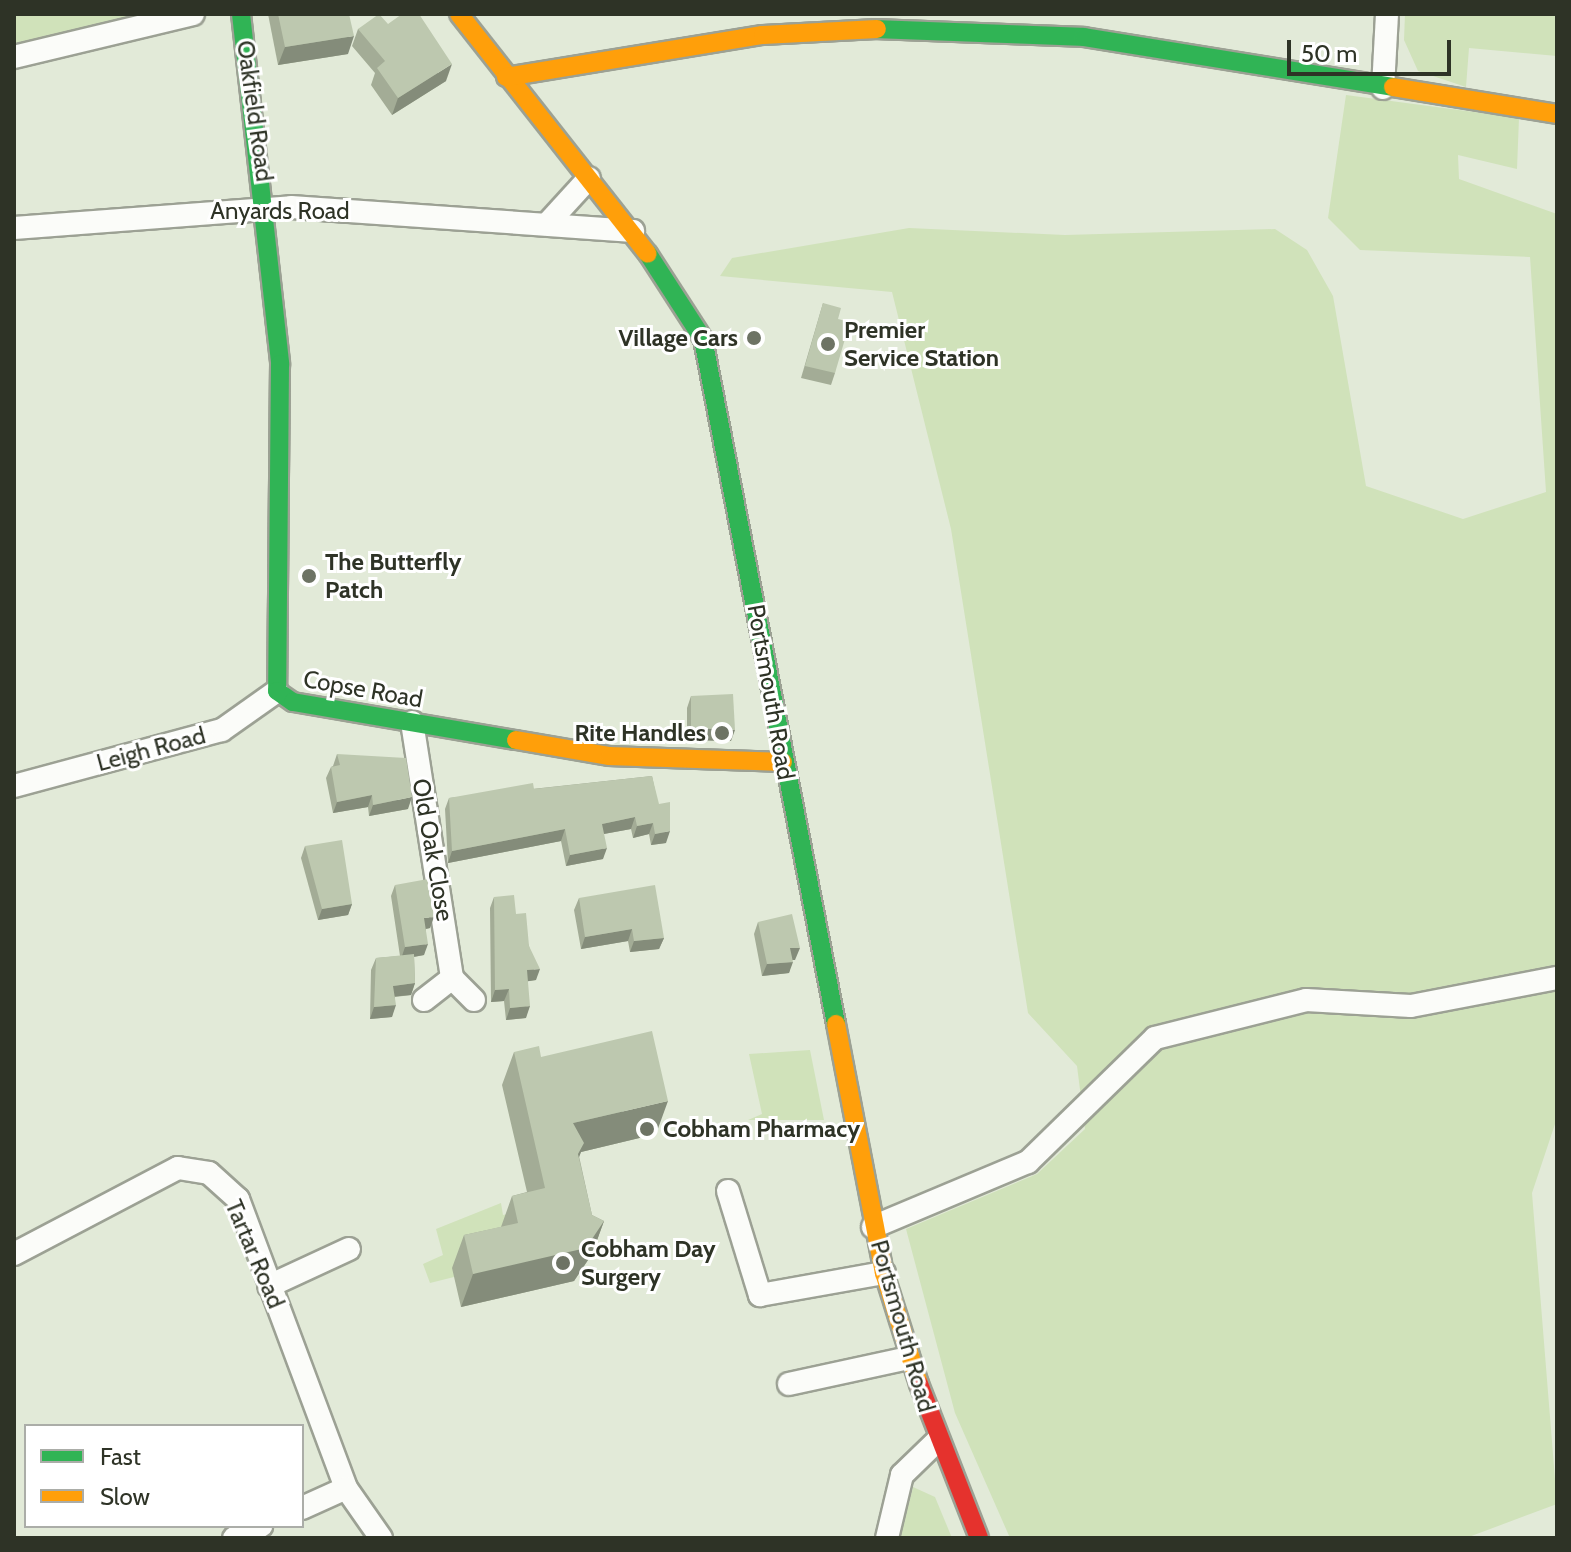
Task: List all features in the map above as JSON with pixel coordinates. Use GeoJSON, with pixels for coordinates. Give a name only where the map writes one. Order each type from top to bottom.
{"type":"FeatureCollection","features":[{"type":"Feature","properties":{"kind":"street"},"geometry":{"type":"LineString","coordinates":[[14,57],[193,14]]}},
{"type":"Feature","properties":{"kind":"street","name":"Oakfield Road"},"geometry":{"type":"LineString","coordinates":[[241,14],[268,207]]}},
{"type":"Feature","properties":{"kind":"street","name":"Portsmouth Road"},"geometry":{"type":"LineString","coordinates":[[459,14],[506,77],[633,231],[688,309],[709,360],[873,1227],[908,1358],[937,1441],[979,1538]]}},
{"type":"Feature","properties":{"kind":"street"},"geometry":{"type":"LineString","coordinates":[[1383,88],[1387,14]]}},
{"type":"Feature","properties":{"kind":"street"},"geometry":{"type":"LineString","coordinates":[[506,77],[763,35],[936,26],[1084,37],[1557,114]]}},
{"type":"Feature","properties":{"kind":"street"},"geometry":{"type":"LineString","coordinates":[[547,224],[589,178]]}},
{"type":"Feature","properties":{"kind":"street","name":"Anyards Road"},"geometry":{"type":"LineString","coordinates":[[14,228],[268,207],[633,231]]}},
{"type":"Feature","properties":{"kind":"street","name":"Copse Road"},"geometry":{"type":"LineString","coordinates":[[268,207],[280,364],[277,691],[293,702],[610,756],[783,762]]}},
{"type":"Feature","properties":{"kind":"street","name":"Leigh Road"},"geometry":{"type":"LineString","coordinates":[[14,786],[232,727],[277,691]]}},
{"type":"Feature","properties":{"kind":"street","name":"Old Oak Close"},"geometry":{"type":"LineString","coordinates":[[412,722],[452,978]]}},
{"type":"Feature","properties":{"kind":"street"},"geometry":{"type":"LineString","coordinates":[[424,1000],[452,978],[474,1000]]}},
{"type":"Feature","properties":{"kind":"street"},"geometry":{"type":"LineString","coordinates":[[873,1227],[1028,1162],[1155,1038],[1306,1000],[1411,1006],[1557,978]]}},
{"type":"Feature","properties":{"kind":"street","name":"Tartar Road"},"geometry":{"type":"LineString","coordinates":[[14,1254],[178,1168],[209,1173],[238,1199],[346,1488],[381,1538]]}},
{"type":"Feature","properties":{"kind":"street"},"geometry":{"type":"LineString","coordinates":[[728,1191],[760,1295],[884,1273]]}},
{"type":"Feature","properties":{"kind":"street"},"geometry":{"type":"LineString","coordinates":[[269,1286],[349,1249]]}},
{"type":"Feature","properties":{"kind":"street"},"geometry":{"type":"LineString","coordinates":[[789,1384],[908,1358]]}},
{"type":"Feature","properties":{"kind":"street","name":"Portsmouth Road"},"geometry":{"type":"LineString","coordinates":[[887,1538],[902,1475],[937,1441]]}},
{"type":"Feature","properties":{"kind":"street"},"geometry":{"type":"LineString","coordinates":[[304,1507],[346,1488]]}},
{"type":"Feature","properties":{"kind":"street"},"geometry":{"type":"LineString","coordinates":[[234,1538],[256,1528]]}},
{"type":"Feature","properties":{"kind":"green space"},"geometry":{"type":"Polygon","coordinates":[[[14,14],[158,14],[14,49],[14,14]]]}},
{"type":"Feature","properties":{"kind":"green space"},"geometry":{"type":"Polygon","coordinates":[[[1405,14],[1557,14],[1557,56],[1469,48],[1466,87],[1418,71],[1404,40],[1405,14]]]}},
{"type":"Feature","properties":{"kind":"green space"},"geometry":{"type":"Polygon","coordinates":[[[1346,95],[1519,118],[1517,169],[1458,155],[1459,179],[1557,214],[1557,1118],[1532,1193],[1557,1504],[1466,1538],[1010,1538],[955,1413],[906,1229],[1037,1174],[1085,1129],[1077,1066],[1028,1013],[951,529],[892,292],[720,276],[732,258],[909,228],[1065,235],[1275,229],[1307,250],[1333,296],[1366,486],[1463,519],[1546,492],[1530,257],[1360,250],[1328,218],[1346,95]]]}},
{"type":"Feature","properties":{"kind":"green space"},"geometry":{"type":"Polygon","coordinates":[[[810,1050],[824,1120],[748,1120],[762,1114],[749,1054],[810,1050]]]}},
{"type":"Feature","properties":{"kind":"green space"},"geometry":{"type":"Polygon","coordinates":[[[501,1203],[503,1215],[530,1209],[454,1277],[430,1283],[423,1264],[443,1255],[436,1229],[501,1203]]]}},
{"type":"Feature","properties":{"kind":"green space"},"geometry":{"type":"Polygon","coordinates":[[[913,1487],[935,1497],[952,1538],[900,1538],[913,1487]]]}},
{"type":"Feature","properties":{"kind":"building"},"geometry":{"type":"Polygon","coordinates":[[[278,14],[349,14],[354,36],[285,47],[278,14]]]}},
{"type":"Feature","properties":{"kind":"building"},"geometry":{"type":"Polygon","coordinates":[[[379,14],[388,24],[402,14],[419,14],[452,64],[398,98],[377,68],[385,61],[358,29],[379,14]]]}},
{"type":"Feature","properties":{"kind":"building","name":"Premier Service Station"},"geometry":{"type":"Polygon","coordinates":[[[823,303],[841,308],[838,319],[850,322],[835,373],[805,366],[823,303]]]}},
{"type":"Feature","properties":{"kind":"building"},"geometry":{"type":"Polygon","coordinates":[[[733,694],[735,730],[691,728],[691,696],[733,694]]]}},
{"type":"Feature","properties":{"kind":"building"},"geometry":{"type":"Polygon","coordinates":[[[337,754],[406,758],[412,797],[373,805],[372,795],[337,802],[331,767],[340,765],[337,754]]]}},
{"type":"Feature","properties":{"kind":"building"},"geometry":{"type":"Polygon","coordinates":[[[652,776],[659,804],[670,802],[670,831],[655,834],[653,823],[637,826],[635,817],[602,824],[607,848],[570,855],[565,829],[452,851],[449,798],[533,783],[534,789],[652,776]]]}},
{"type":"Feature","properties":{"kind":"building"},"geometry":{"type":"Polygon","coordinates":[[[342,840],[352,904],[322,909],[305,846],[342,840]]]}},
{"type":"Feature","properties":{"kind":"building"},"geometry":{"type":"Polygon","coordinates":[[[428,879],[434,917],[424,918],[428,944],[405,947],[395,885],[428,879]]]}},
{"type":"Feature","properties":{"kind":"building"},"geometry":{"type":"Polygon","coordinates":[[[655,885],[664,938],[634,941],[632,929],[585,937],[579,898],[655,885]]]}},
{"type":"Feature","properties":{"kind":"building"},"geometry":{"type":"Polygon","coordinates":[[[514,895],[516,914],[526,913],[529,946],[540,969],[527,970],[530,1006],[510,1008],[509,989],[495,990],[494,897],[514,895]]]}},
{"type":"Feature","properties":{"kind":"building"},"geometry":{"type":"Polygon","coordinates":[[[792,914],[800,948],[790,948],[793,962],[767,964],[758,922],[792,914]]]}},
{"type":"Feature","properties":{"kind":"building"},"geometry":{"type":"Polygon","coordinates":[[[414,954],[415,983],[393,986],[396,1005],[374,1007],[376,958],[414,954]]]}},
{"type":"Feature","properties":{"kind":"building"},"geometry":{"type":"Polygon","coordinates":[[[652,1031],[668,1101],[573,1123],[584,1143],[578,1154],[592,1215],[604,1221],[586,1248],[473,1274],[464,1235],[518,1223],[512,1196],[545,1188],[514,1052],[539,1046],[541,1057],[652,1031]]]}},
{"type":"Feature","properties":{"kind":"traffic: fast"},"geometry":{"type":"LineString","coordinates":[[241,14],[280,364],[277,691],[293,702],[516,740]]}},
{"type":"Feature","properties":{"kind":"traffic: fast"},"geometry":{"type":"LineString","coordinates":[[877,29],[1084,37],[1393,87]]}},
{"type":"Feature","properties":{"kind":"traffic: fast"},"geometry":{"type":"LineString","coordinates":[[648,254],[703,339],[836,1024]]}},
{"type":"Feature","properties":{"kind":"traffic: slow"},"geometry":{"type":"LineString","coordinates":[[459,14],[648,254]]}},
{"type":"Feature","properties":{"kind":"traffic: slow"},"geometry":{"type":"LineString","coordinates":[[506,77],[763,35],[877,29]]}},
{"type":"Feature","properties":{"kind":"traffic: slow"},"geometry":{"type":"LineString","coordinates":[[1393,87],[1557,114]]}},
{"type":"Feature","properties":{"kind":"traffic: slow"},"geometry":{"type":"LineString","coordinates":[[516,740],[610,756],[783,762]]}},
{"type":"Feature","properties":{"kind":"traffic: slow"},"geometry":{"type":"LineString","coordinates":[[836,1024],[884,1273],[919,1384]]}},
{"type":"Feature","properties":{"kind":"traffic: jam"},"geometry":{"type":"LineString","coordinates":[[919,1384],[979,1538]]}},
{"type":"Feature","properties":{"kind":"place","name":"Village Cars"},"geometry":{"type":"Point","coordinates":[754,338]}},
{"type":"Feature","properties":{"kind":"place","name":"Premier Service Station"},"geometry":{"type":"Point","coordinates":[828,344]}},
{"type":"Feature","properties":{"kind":"place","name":"The Butterfly Patch"},"geometry":{"type":"Point","coordinates":[309,576]}},
{"type":"Feature","properties":{"kind":"place","name":"Rite Handles"},"geometry":{"type":"Point","coordinates":[722,733]}},
{"type":"Feature","properties":{"kind":"place","name":"Cobham Pharmacy"},"geometry":{"type":"Point","coordinates":[647,1129]}},
{"type":"Feature","properties":{"kind":"place","name":"Cobham Day Surgery"},"geometry":{"type":"Point","coordinates":[563,1263]}}]}
